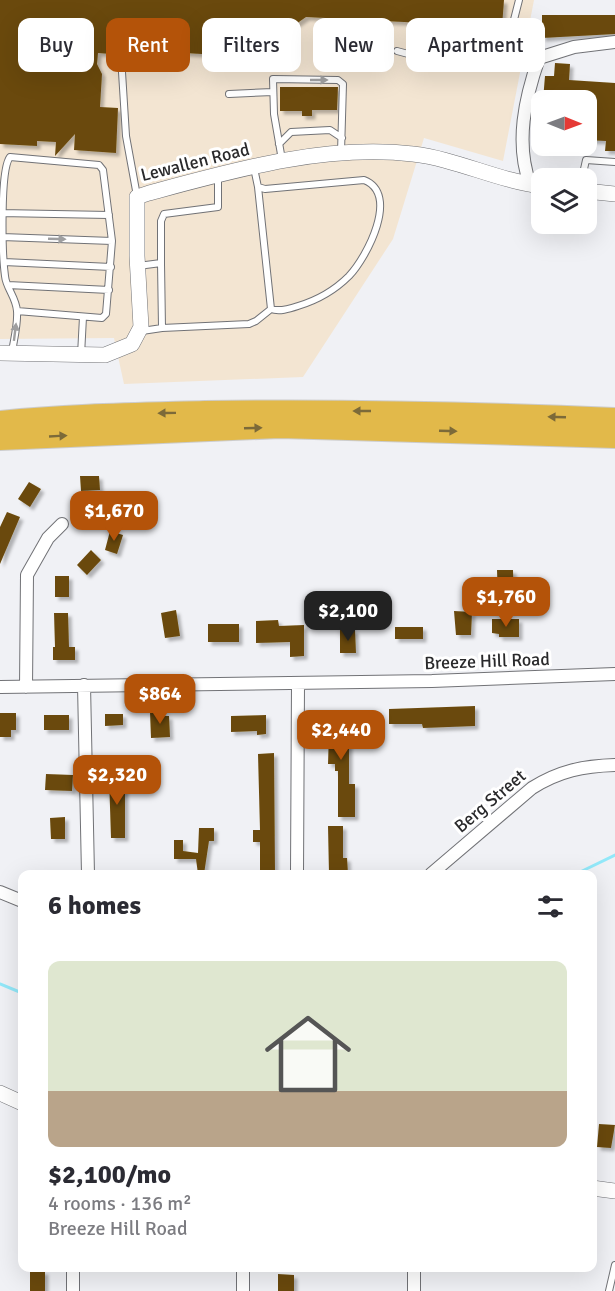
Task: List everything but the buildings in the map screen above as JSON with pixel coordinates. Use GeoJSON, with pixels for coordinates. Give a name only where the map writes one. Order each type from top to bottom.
{"type":"FeatureCollection","features":[{"type":"Feature","properties":{"kind":"highway"},"geometry":{"type":"LineString","coordinates":[[0,422],[117,414],[255,411],[389,411],[615,419]]}},
{"type":"Feature","properties":{"kind":"highway"},"geometry":{"type":"LineString","coordinates":[[0,439],[280,427],[615,437]]}},
{"type":"Feature","properties":{"kind":"street"},"geometry":{"type":"LineString","coordinates":[[531,177],[524,166],[522,135],[528,98],[539,58],[574,47],[615,42]]}},
{"type":"Feature","properties":{"kind":"street","name":"Lewallen Road"},"geometry":{"type":"LineString","coordinates":[[139,331],[141,327],[137,266],[137,197],[217,174],[282,162],[342,145],[371,151],[416,154],[531,184]]}},
{"type":"Feature","properties":{"kind":"street"},"geometry":{"type":"LineString","coordinates":[[597,192],[615,194]]}},
{"type":"Feature","properties":{"kind":"street"},"geometry":{"type":"LineString","coordinates":[[6,353],[105,355],[132,344],[139,331]]}},
{"type":"Feature","properties":{"kind":"street"},"geometry":{"type":"LineString","coordinates":[[26,687],[27,575],[48,538],[62,524]]}},
{"type":"Feature","properties":{"kind":"street","name":"Breeze Hill Road"},"geometry":{"type":"LineString","coordinates":[[0,687],[298,684],[615,674]]}},
{"type":"Feature","properties":{"kind":"street"},"geometry":{"type":"LineString","coordinates":[[297,870],[298,684]]}},
{"type":"Feature","properties":{"kind":"street"},"geometry":{"type":"LineString","coordinates":[[84,685],[88,870]]}},
{"type":"Feature","properties":{"kind":"street","name":"Berg Street"},"geometry":{"type":"LineString","coordinates":[[436,870],[532,788],[549,777],[572,769],[615,765]]}},
{"type":"Feature","properties":{"kind":"street"},"geometry":{"type":"LineString","coordinates":[[0,892],[18,899]]}},
{"type":"Feature","properties":{"kind":"street"},"geometry":{"type":"LineString","coordinates":[[0,1094],[18,1101]]}},
{"type":"Feature","properties":{"kind":"street"},"geometry":{"type":"LineString","coordinates":[[597,1189],[615,1191]]}},
{"type":"Feature","properties":{"kind":"street"},"geometry":{"type":"LineString","coordinates":[[73,1272],[73,1291]]}},
{"type":"Feature","properties":{"kind":"street"},"geometry":{"type":"LineString","coordinates":[[243,1272],[243,1291]]}},
{"type":"Feature","properties":{"kind":"street"},"geometry":{"type":"LineString","coordinates":[[414,1272],[414,1291]]}},
{"type":"Feature","properties":{"kind":"lane"},"geometry":{"type":"LineString","coordinates":[[397,51],[438,62],[478,68],[507,47],[519,0]]}},
{"type":"Feature","properties":{"kind":"lane"},"geometry":{"type":"LineString","coordinates":[[122,72],[126,136],[137,197]]}},
{"type":"Feature","properties":{"kind":"lane"},"geometry":{"type":"LineString","coordinates":[[282,162],[273,79],[338,80],[344,89],[342,145]]}},
{"type":"Feature","properties":{"kind":"lane"},"geometry":{"type":"LineString","coordinates":[[230,94],[273,92]]}},
{"type":"Feature","properties":{"kind":"lane"},"geometry":{"type":"LineString","coordinates":[[279,144],[291,132],[330,130],[342,145]]}},
{"type":"Feature","properties":{"kind":"lane"},"geometry":{"type":"LineString","coordinates":[[6,353],[17,311],[5,279],[0,213],[2,169],[5,160],[10,157],[99,165],[103,170],[112,241],[106,314],[102,318],[17,311]]}},
{"type":"Feature","properties":{"kind":"lane"},"geometry":{"type":"LineString","coordinates":[[584,168],[586,160],[615,162]]}},
{"type":"Feature","properties":{"kind":"lane"},"geometry":{"type":"LineString","coordinates":[[254,167],[271,309]]}},
{"type":"Feature","properties":{"kind":"lane"},"geometry":{"type":"LineString","coordinates":[[162,328],[161,221],[164,214],[218,207],[220,184],[217,174]]}},
{"type":"Feature","properties":{"kind":"lane"},"geometry":{"type":"LineString","coordinates":[[139,331],[249,324],[271,309],[289,309],[319,300],[351,274],[373,237],[380,214],[380,197],[375,187],[364,180],[265,189],[258,187]]}},
{"type":"Feature","properties":{"kind":"lane"},"geometry":{"type":"LineString","coordinates":[[0,213],[109,215]]}},
{"type":"Feature","properties":{"kind":"lane"},"geometry":{"type":"LineString","coordinates":[[2,237],[112,241]]}},
{"type":"Feature","properties":{"kind":"lane"},"geometry":{"type":"LineString","coordinates":[[4,262],[111,267]]}},
{"type":"Feature","properties":{"kind":"lane"},"geometry":{"type":"LineString","coordinates":[[137,266],[161,263]]}},
{"type":"Feature","properties":{"kind":"lane"},"geometry":{"type":"LineString","coordinates":[[8,285],[109,290]]}},
{"type":"Feature","properties":{"kind":"lane"},"geometry":{"type":"LineString","coordinates":[[81,354],[83,317]]}},
{"type":"Feature","properties":{"kind":"lane"},"geometry":{"type":"LineString","coordinates":[[609,1291],[615,1264]]}},
{"type":"Feature","properties":{"kind":"shaded area"},"geometry":{"type":"Polygon","coordinates":[[[0,0],[534,0],[531,18],[406,18],[406,72],[520,72],[503,161],[424,138],[393,239],[303,377],[124,384],[114,338],[0,339],[0,0]]]}},
{"type":"Feature","properties":{"kind":"waterway"},"geometry":{"type":"LineString","coordinates":[[584,870],[615,855]]}},
{"type":"Feature","properties":{"kind":"waterway"},"geometry":{"type":"LineString","coordinates":[[0,984],[18,991]]}}]}
